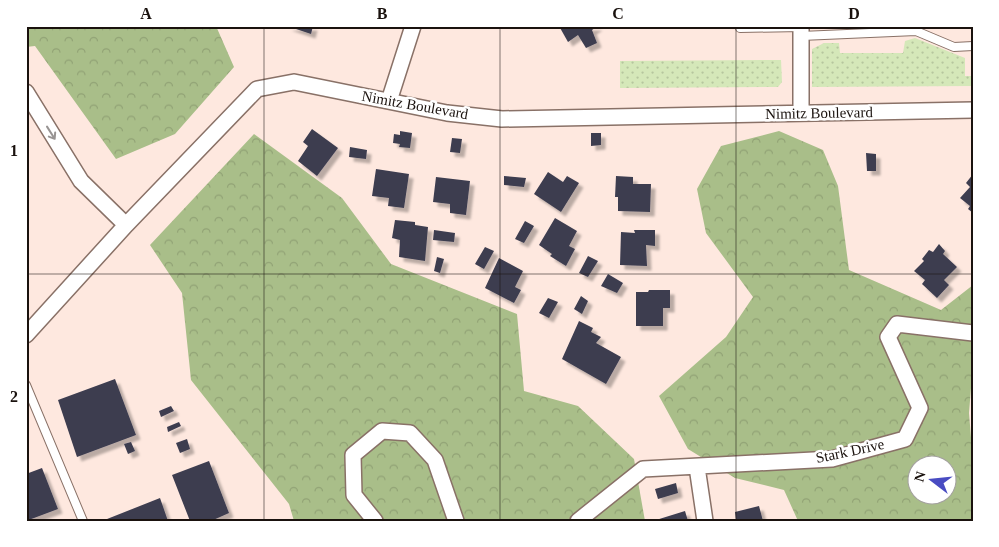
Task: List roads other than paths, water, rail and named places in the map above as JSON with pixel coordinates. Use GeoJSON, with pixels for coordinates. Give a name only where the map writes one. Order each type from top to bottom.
{"type":"FeatureCollection","features":[{"type":"Feature","properties":{"kind":"street"},"geometry":{"type":"LineString","coordinates":[[389,101],[413,26]]}},
{"type":"Feature","properties":{"kind":"street"},"geometry":{"type":"LineString","coordinates":[[801,30],[801,113]]}},
{"type":"Feature","properties":{"kind":"street","name":"Nimitz Boulevard"},"geometry":{"type":"LineString","coordinates":[[26,335],[126,225],[257,89],[294,82],[447,114],[502,119],[973,110]]}},
{"type":"Feature","properties":{"kind":"street"},"geometry":{"type":"LineString","coordinates":[[26,92],[81,181],[126,225]]}},
{"type":"Feature","properties":{"kind":"street","name":"Stark Drive"},"geometry":{"type":"LineString","coordinates":[[578,521],[643,469],[832,459],[905,439],[920,408],[888,337],[897,324],[973,333]]}},
{"type":"Feature","properties":{"kind":"street"},"geometry":{"type":"LineString","coordinates":[[375,521],[354,495],[353,455],[382,431],[410,433],[436,460],[456,521]]}},
{"type":"Feature","properties":{"kind":"street"},"geometry":{"type":"LineString","coordinates":[[697,467],[705,521]]}},
{"type":"Feature","properties":{"kind":"lane"},"geometry":{"type":"LineString","coordinates":[[740,28],[916,31],[954,46],[973,46]]}},
{"type":"Feature","properties":{"kind":"lane"},"geometry":{"type":"LineString","coordinates":[[26,385],[82,521]]}}]}
